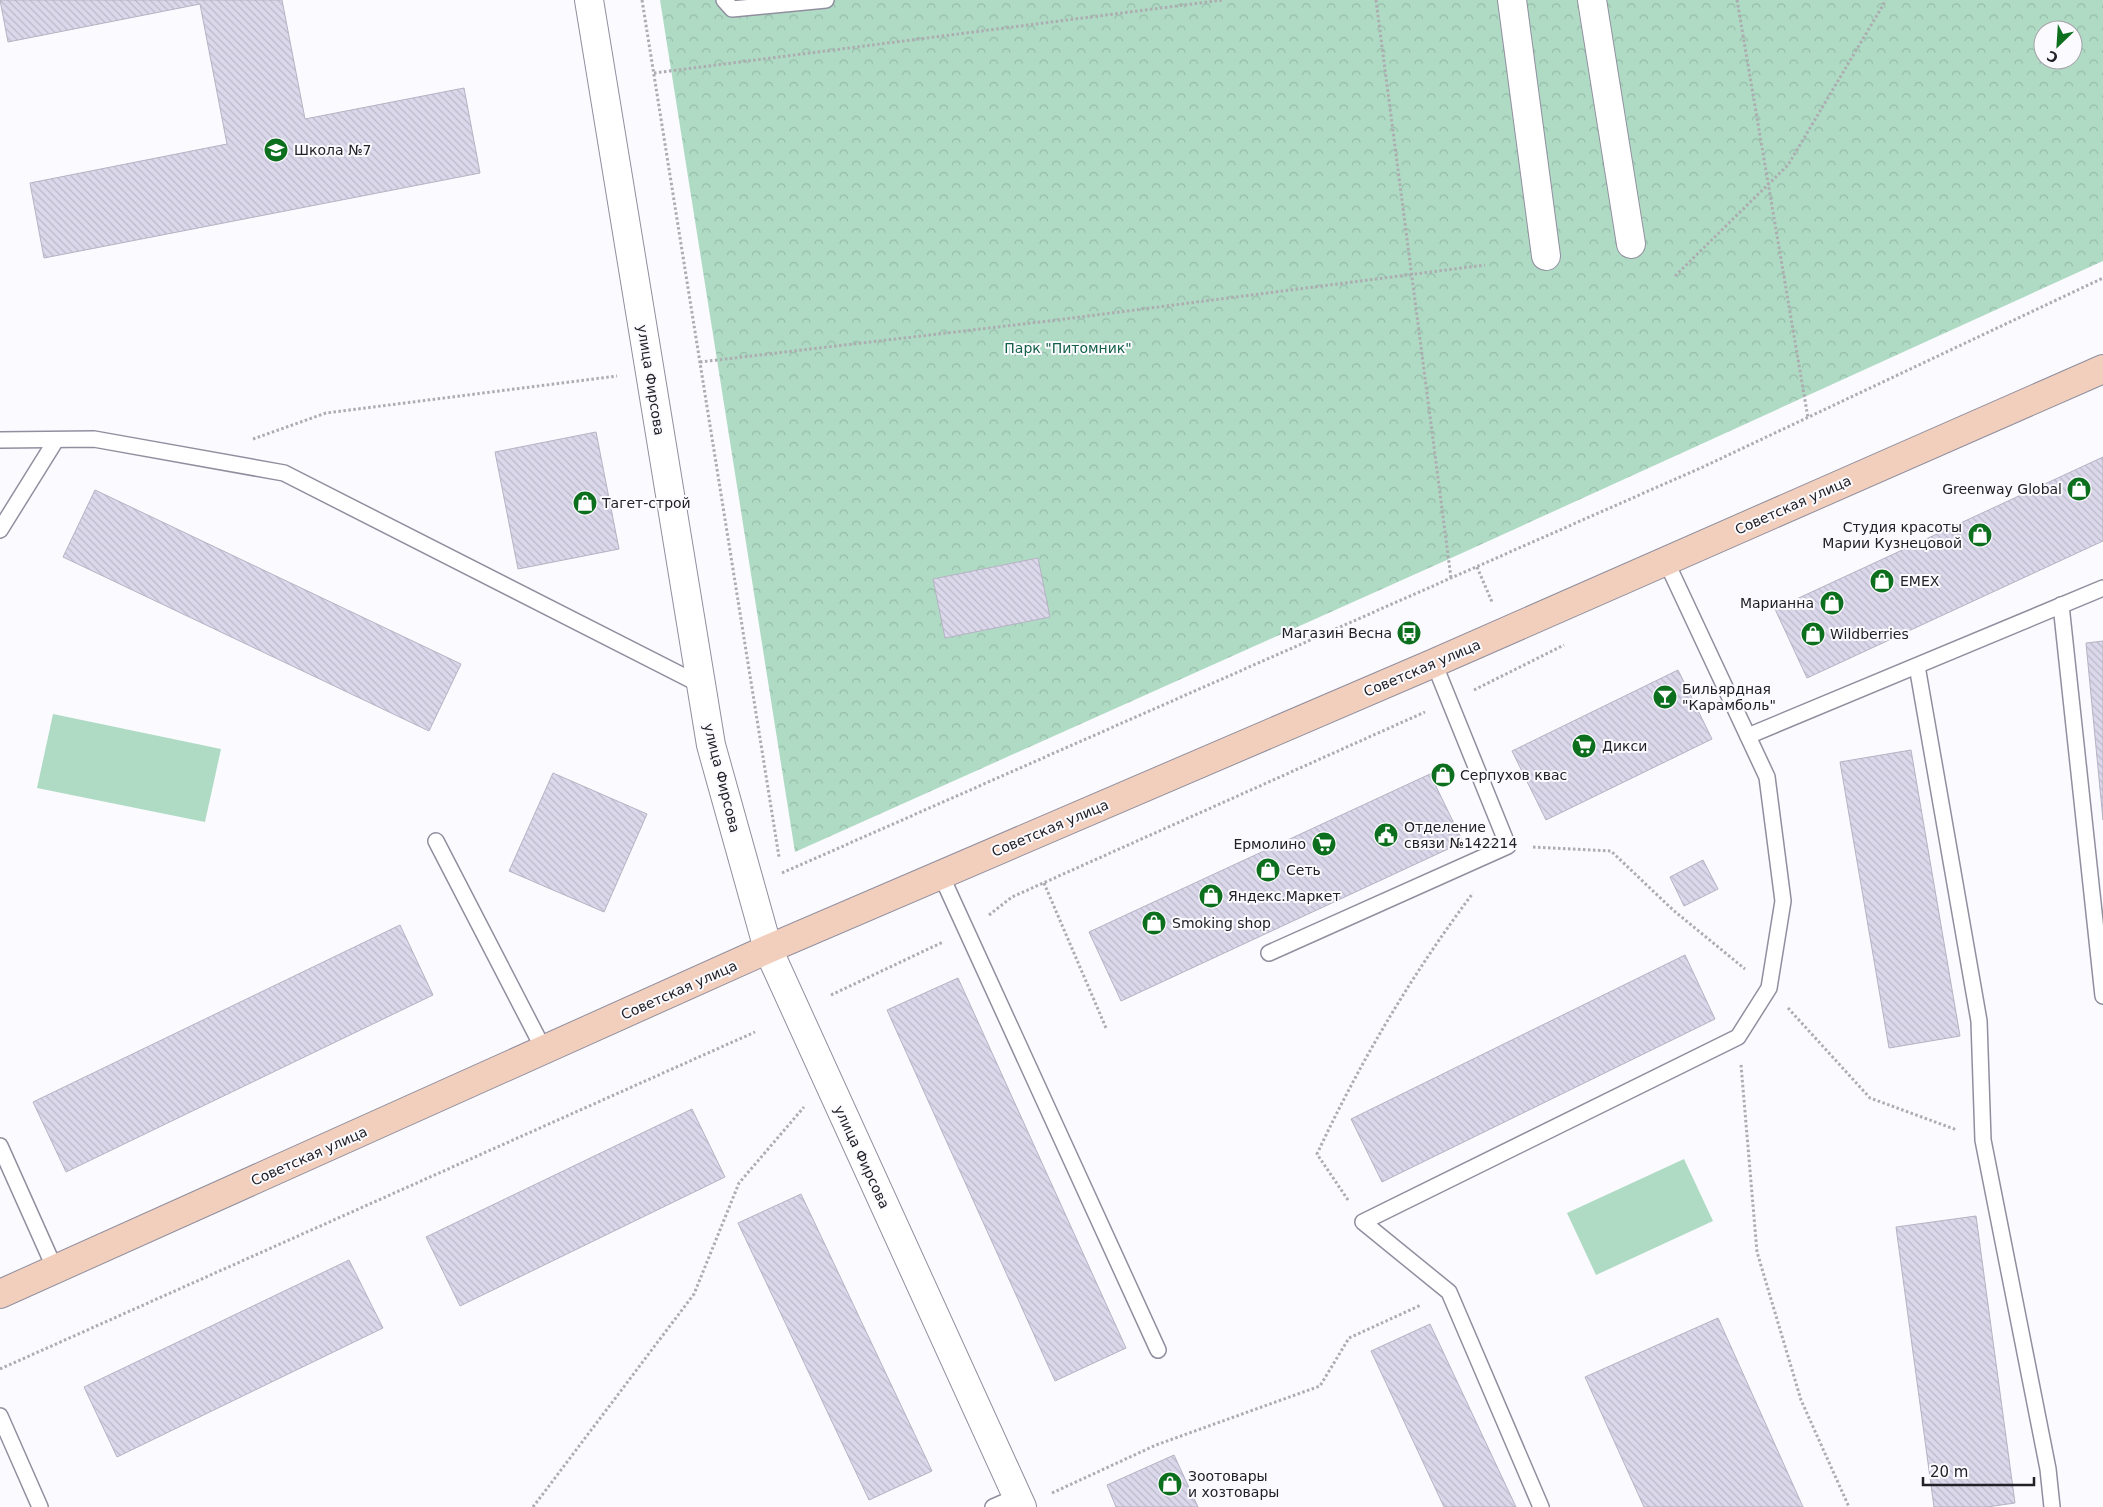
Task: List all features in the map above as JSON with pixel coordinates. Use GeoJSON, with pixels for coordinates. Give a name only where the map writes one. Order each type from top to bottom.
{"type":"FeatureCollection","features":[{"type":"Feature","properties":{"kind":"street","name":"улица Фирсова"},"geometry":{"type":"LineString","coordinates":[[589,0],[711,745],[768,949],[1021,1503]]}},
{"type":"Feature","properties":{"kind":"street"},"geometry":{"type":"LineString","coordinates":[[1512,0],[1546,256]]}},
{"type":"Feature","properties":{"kind":"street"},"geometry":{"type":"LineString","coordinates":[[1592,0],[1631,244]]}},
{"type":"Feature","properties":{"kind":"street","name":"Советская улица"},"geometry":{"type":"LineString","coordinates":[[0,1294],[768,949],[1434,663],[2103,369]]}},
{"type":"Feature","properties":{"kind":"lane"},"geometry":{"type":"LineString","coordinates":[[724,0],[732,9],[826,0]]}},
{"type":"Feature","properties":{"kind":"lane"},"geometry":{"type":"LineString","coordinates":[[0,440],[94,439],[284,473],[701,685]]}},
{"type":"Feature","properties":{"kind":"lane"},"geometry":{"type":"LineString","coordinates":[[0,530],[56,440]]}},
{"type":"Feature","properties":{"kind":"lane"},"geometry":{"type":"LineString","coordinates":[[1541,1507],[1449,1292],[1363,1222],[1738,1037],[1769,988],[1783,901],[1767,777],[1666,561]]}},
{"type":"Feature","properties":{"kind":"lane"},"geometry":{"type":"LineString","coordinates":[[1748,736],[2103,588]]}},
{"type":"Feature","properties":{"kind":"lane"},"geometry":{"type":"LineString","coordinates":[[2061,605],[2103,996]]}},
{"type":"Feature","properties":{"kind":"lane"},"geometry":{"type":"LineString","coordinates":[[1269,953],[1508,846],[1434,663]]}},
{"type":"Feature","properties":{"kind":"lane"},"geometry":{"type":"LineString","coordinates":[[1917,666],[1979,1021],[1983,1140],[2048,1469],[2052,1507]]}},
{"type":"Feature","properties":{"kind":"lane"},"geometry":{"type":"LineString","coordinates":[[436,842],[544,1050]]}},
{"type":"Feature","properties":{"kind":"lane"},"geometry":{"type":"LineString","coordinates":[[941,875],[1158,1350]]}},
{"type":"Feature","properties":{"kind":"lane"},"geometry":{"type":"LineString","coordinates":[[0,1146],[56,1269]]}},
{"type":"Feature","properties":{"kind":"lane"},"geometry":{"type":"LineString","coordinates":[[0,1416],[40,1507]]}},
{"type":"Feature","properties":{"kind":"lane"},"geometry":{"type":"LineString","coordinates":[[993,1507],[1021,1503]]}},
{"type":"Feature","properties":{"kind":"path"},"geometry":{"type":"LineString","coordinates":[[642,0],[782,873],[1451,578],[1808,418],[2103,278]]}},
{"type":"Feature","properties":{"kind":"path"},"geometry":{"type":"LineString","coordinates":[[654,73],[1223,0]]}},
{"type":"Feature","properties":{"kind":"path"},"geometry":{"type":"LineString","coordinates":[[1376,0],[1451,578]]}},
{"type":"Feature","properties":{"kind":"path"},"geometry":{"type":"LineString","coordinates":[[1737,0],[1808,418]]}},
{"type":"Feature","properties":{"kind":"path"},"geometry":{"type":"LineString","coordinates":[[1675,276],[1788,164],[1886,0]]}},
{"type":"Feature","properties":{"kind":"path"},"geometry":{"type":"LineString","coordinates":[[700,362],[1057,320],[1485,265]]}},
{"type":"Feature","properties":{"kind":"path"},"geometry":{"type":"LineString","coordinates":[[200,458],[326,413],[650,372]]}},
{"type":"Feature","properties":{"kind":"path"},"geometry":{"type":"LineString","coordinates":[[1508,846],[1611,851],[1673,910],[1769,988],[1870,1098],[1983,1140]]}},
{"type":"Feature","properties":{"kind":"path"},"geometry":{"type":"LineString","coordinates":[[1044,883],[1106,1028]]}},
{"type":"Feature","properties":{"kind":"path"},"geometry":{"type":"LineString","coordinates":[[1363,1222],[1317,1154],[1345,1093],[1430,950],[1475,891]]}},
{"type":"Feature","properties":{"kind":"path"},"geometry":{"type":"LineString","coordinates":[[0,1369],[755,1032]]}},
{"type":"Feature","properties":{"kind":"path"},"geometry":{"type":"LineString","coordinates":[[1738,1037],[1757,1252],[1801,1400],[1849,1507]]}},
{"type":"Feature","properties":{"kind":"path"},"geometry":{"type":"LineString","coordinates":[[533,1507],[694,1294],[738,1183],[828,1081]]}},
{"type":"Feature","properties":{"kind":"path"},"geometry":{"type":"LineString","coordinates":[[1021,1503],[1156,1446],[1320,1386],[1350,1338],[1449,1292]]}},
{"type":"Feature","properties":{"kind":"green space","name":"Парк \"Питомник\""},"geometry":{"type":"Polygon","coordinates":[[[660,0],[2103,0],[2103,261],[1449,559],[795,852],[660,0]]]}},
{"type":"Feature","properties":{"kind":"green space"},"geometry":{"type":"Polygon","coordinates":[[[53,714],[221,749],[205,822],[37,788],[53,714]]]}},
{"type":"Feature","properties":{"kind":"green space"},"geometry":{"type":"Polygon","coordinates":[[[1684,1159],[1713,1221],[1596,1275],[1567,1213],[1684,1159]]]}},
{"type":"Feature","properties":{"kind":"building"},"geometry":{"type":"Polygon","coordinates":[[[0,0],[282,0],[305,119],[464,88],[480,173],[44,258],[30,183],[227,144],[200,4],[8,42],[0,0]]]}},
{"type":"Feature","properties":{"kind":"building"},"geometry":{"type":"Polygon","coordinates":[[[596,432],[619,549],[518,569],[495,452],[596,432]]]}},
{"type":"Feature","properties":{"kind":"building"},"geometry":{"type":"Polygon","coordinates":[[[2103,457],[2103,541],[1807,678],[1775,609],[2103,457]]]}},
{"type":"Feature","properties":{"kind":"building"},"geometry":{"type":"Polygon","coordinates":[[[95,490],[461,664],[429,731],[63,557],[95,490]]]}},
{"type":"Feature","properties":{"kind":"building"},"geometry":{"type":"Polygon","coordinates":[[[1038,558],[1050,617],[945,638],[933,579],[1038,558]]]}},
{"type":"Feature","properties":{"kind":"building"},"geometry":{"type":"Polygon","coordinates":[[[2103,641],[2103,820],[2086,643],[2103,641]]]}},
{"type":"Feature","properties":{"kind":"building"},"geometry":{"type":"Polygon","coordinates":[[[1678,670],[1712,739],[1546,820],[1512,751],[1678,670]]]}},
{"type":"Feature","properties":{"kind":"building"},"geometry":{"type":"Polygon","coordinates":[[[1911,750],[1960,1036],[1889,1048],[1840,762],[1911,750]]]}},
{"type":"Feature","properties":{"kind":"building"},"geometry":{"type":"Polygon","coordinates":[[[553,773],[647,814],[604,912],[509,871],[553,773]]]}},
{"type":"Feature","properties":{"kind":"building"},"geometry":{"type":"Polygon","coordinates":[[[1430,774],[1463,842],[1121,1001],[1089,932],[1430,774]]]}},
{"type":"Feature","properties":{"kind":"building"},"geometry":{"type":"Polygon","coordinates":[[[1703,860],[1718,889],[1684,906],[1670,877],[1703,860]]]}},
{"type":"Feature","properties":{"kind":"building"},"geometry":{"type":"Polygon","coordinates":[[[400,925],[433,995],[66,1172],[33,1102],[400,925]]]}},
{"type":"Feature","properties":{"kind":"building"},"geometry":{"type":"Polygon","coordinates":[[[1685,955],[1715,1019],[1382,1182],[1351,1119],[1685,955]]]}},
{"type":"Feature","properties":{"kind":"building"},"geometry":{"type":"Polygon","coordinates":[[[958,978],[1126,1348],[1055,1381],[887,1010],[958,978]]]}},
{"type":"Feature","properties":{"kind":"building"},"geometry":{"type":"Polygon","coordinates":[[[692,1109],[725,1177],[460,1306],[426,1237],[692,1109]]]}},
{"type":"Feature","properties":{"kind":"building"},"geometry":{"type":"Polygon","coordinates":[[[801,1194],[932,1471],[869,1500],[738,1223],[801,1194]]]}},
{"type":"Feature","properties":{"kind":"building"},"geometry":{"type":"Polygon","coordinates":[[[1976,1216],[2015,1503],[1987,1507],[1934,1507],[1896,1227],[1976,1216]]]}},
{"type":"Feature","properties":{"kind":"building"},"geometry":{"type":"Polygon","coordinates":[[[349,1260],[383,1328],[117,1457],[84,1387],[349,1260]]]}},
{"type":"Feature","properties":{"kind":"building"},"geometry":{"type":"Polygon","coordinates":[[[1718,1318],[1803,1507],[1644,1507],[1585,1377],[1718,1318]]]}},
{"type":"Feature","properties":{"kind":"building"},"geometry":{"type":"Polygon","coordinates":[[[1430,1324],[1516,1507],[1444,1507],[1371,1351],[1430,1324]]]}},
{"type":"Feature","properties":{"kind":"building"},"geometry":{"type":"Polygon","coordinates":[[[1174,1455],[1198,1507],[1116,1507],[1107,1485],[1174,1455]]]}},
{"type":"Feature","properties":{"kind":"place","name":"Школа №7"},"geometry":{"type":"Point","coordinates":[276,150]}},
{"type":"Feature","properties":{"kind":"place","name":"Greenway Global"},"geometry":{"type":"Point","coordinates":[2079,489]}},
{"type":"Feature","properties":{"kind":"place","name":"Тагет-строй"},"geometry":{"type":"Point","coordinates":[585,503]}},
{"type":"Feature","properties":{"kind":"place","name":"Студия красоты Марии Кузнецовой"},"geometry":{"type":"Point","coordinates":[1980,535]}},
{"type":"Feature","properties":{"kind":"place","name":"EMEX"},"geometry":{"type":"Point","coordinates":[1882,581]}},
{"type":"Feature","properties":{"kind":"place","name":"Марианна"},"geometry":{"type":"Point","coordinates":[1832,603]}},
{"type":"Feature","properties":{"kind":"place","name":"Магазин Весна"},"geometry":{"type":"Point","coordinates":[1409,633]}},
{"type":"Feature","properties":{"kind":"place","name":"Wildberries"},"geometry":{"type":"Point","coordinates":[1813,634]}},
{"type":"Feature","properties":{"kind":"place","name":"Бильярдная \"Карамболь\""},"geometry":{"type":"Point","coordinates":[1665,697]}},
{"type":"Feature","properties":{"kind":"place","name":"Дикси"},"geometry":{"type":"Point","coordinates":[1584,746]}},
{"type":"Feature","properties":{"kind":"place","name":"Серпухов квас"},"geometry":{"type":"Point","coordinates":[1443,775]}},
{"type":"Feature","properties":{"kind":"place","name":"Отделение связи №142214"},"geometry":{"type":"Point","coordinates":[1386,835]}},
{"type":"Feature","properties":{"kind":"place","name":"Ермолино"},"geometry":{"type":"Point","coordinates":[1324,844]}},
{"type":"Feature","properties":{"kind":"place","name":"Сеть"},"geometry":{"type":"Point","coordinates":[1268,870]}},
{"type":"Feature","properties":{"kind":"place","name":"Яндекс.Маркет"},"geometry":{"type":"Point","coordinates":[1211,896]}},
{"type":"Feature","properties":{"kind":"place","name":"Smoking shop"},"geometry":{"type":"Point","coordinates":[1154,923]}},
{"type":"Feature","properties":{"kind":"place","name":"Зоотовары и хозтовары"},"geometry":{"type":"Point","coordinates":[1170,1484]}}]}
